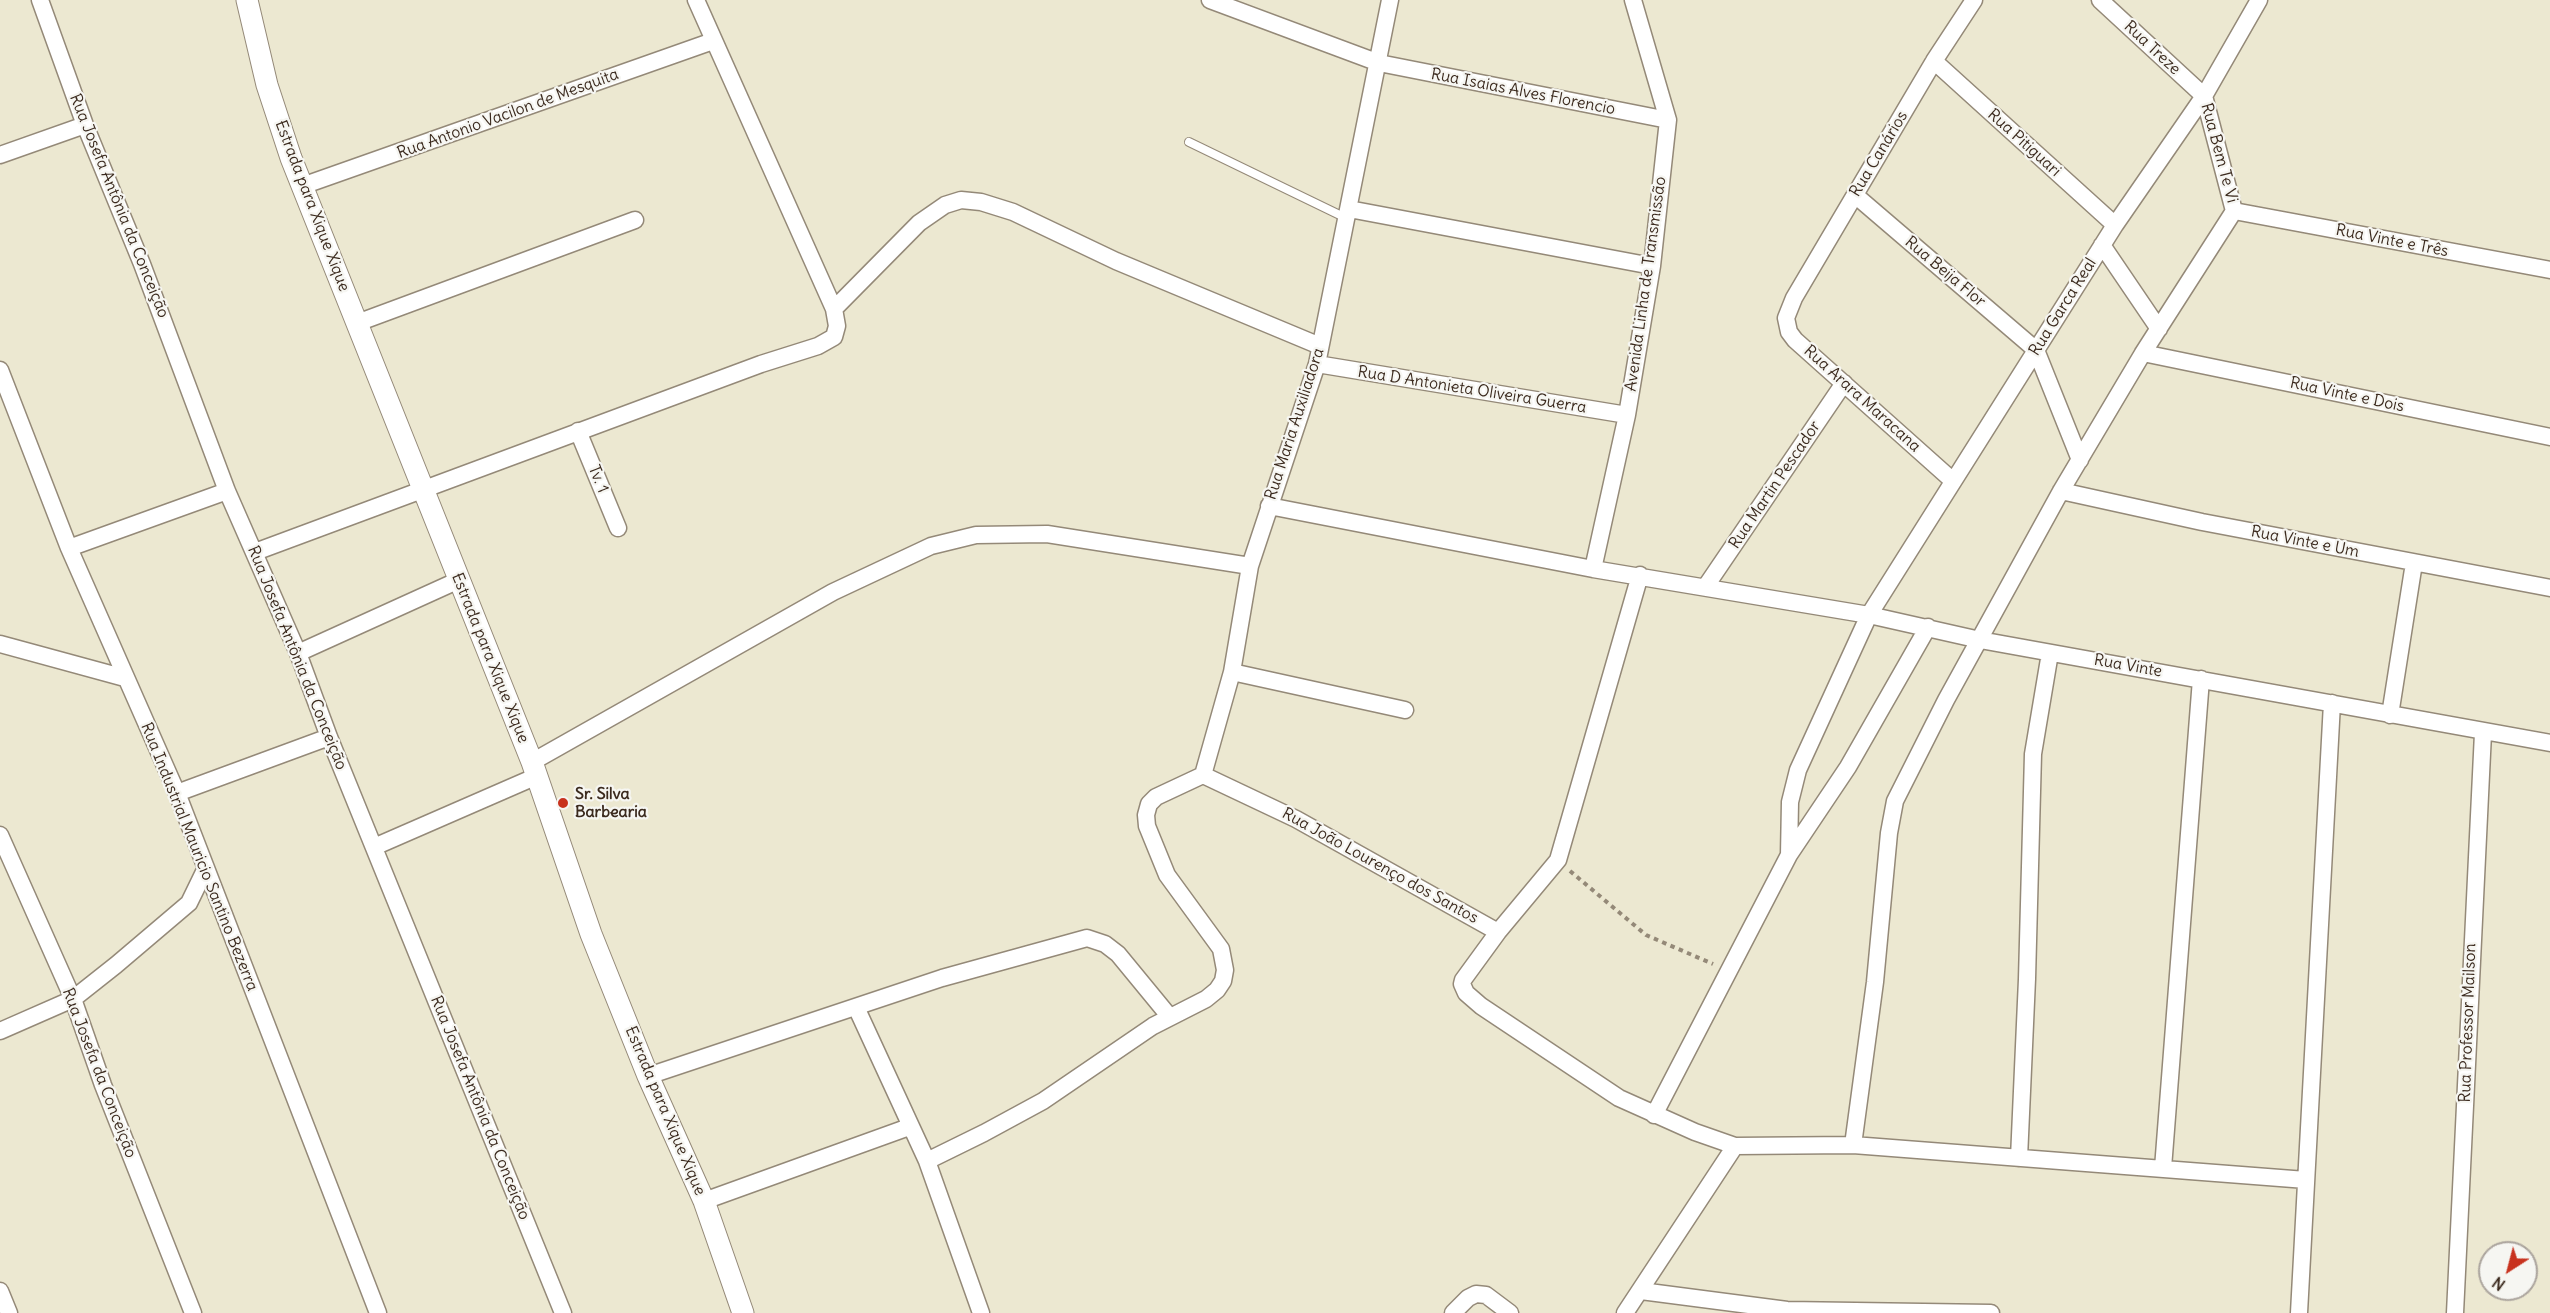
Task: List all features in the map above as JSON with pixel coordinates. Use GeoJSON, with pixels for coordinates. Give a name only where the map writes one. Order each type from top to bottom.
{"type":"FeatureCollection","features":[{"type":"Feature","properties":{"kind":"street","name":"Rua Josefa Antônia da Conceição"},"geometry":{"type":"LineString","coordinates":[[40,0],[85,124],[142,264],[227,491],[298,653],[329,737],[563,1313]]}},
{"type":"Feature","properties":{"kind":"street","name":"Estrada para Xique Xique"},"geometry":{"type":"LineString","coordinates":[[247,0],[267,85],[302,186],[535,769],[591,934],[648,1076],[704,1201],[743,1313]]}},
{"type":"Feature","properties":{"kind":"street"},"geometry":{"type":"LineString","coordinates":[[255,552],[578,430],[832,340],[837,326],[834,309],[696,0]]}},
{"type":"Feature","properties":{"kind":"street","name":"Rua Isaias Alves Florencio"},"geometry":{"type":"LineString","coordinates":[[1210,0],[1379,63],[1668,120]]}},
{"type":"Feature","properties":{"kind":"street","name":"Rua Maria Auxiliadora"},"geometry":{"type":"LineString","coordinates":[[1203,776],[1232,672],[1250,566],[1317,364],[1379,63],[1389,0]]}},
{"type":"Feature","properties":{"kind":"street","name":"Avenida Linha de Transmissão"},"geometry":{"type":"LineString","coordinates":[[1593,569],[1627,415],[1652,266],[1668,120],[1633,0]]}},
{"type":"Feature","properties":{"kind":"street","name":"Rua Canários"},"geometry":{"type":"LineString","coordinates":[[1787,310],[1934,61],[1974,0]]}},
{"type":"Feature","properties":{"kind":"street","name":"Rua Treze"},"geometry":{"type":"LineString","coordinates":[[2100,0],[2204,96]]}},
{"type":"Feature","properties":{"kind":"street","name":"Rua Garca Real"},"geometry":{"type":"LineString","coordinates":[[1789,855],[1790,802],[1798,770],[1869,615],[2102,245],[2204,96],[2259,0]]}},
{"type":"Feature","properties":{"kind":"street","name":"Rua Antonio Vacilon de Mesquita"},"geometry":{"type":"LineString","coordinates":[[302,186],[713,40]]}},
{"type":"Feature","properties":{"kind":"street","name":"Rua Pitiguari"},"geometry":{"type":"LineString","coordinates":[[1934,61],[2115,225]]}},
{"type":"Feature","properties":{"kind":"street","name":"Rua Bem Te Vi"},"geometry":{"type":"LineString","coordinates":[[2204,96],[2234,211]]}},
{"type":"Feature","properties":{"kind":"street"},"geometry":{"type":"LineString","coordinates":[[0,155],[85,124]]}},
{"type":"Feature","properties":{"kind":"street","name":"Rua Beija Flor"},"geometry":{"type":"LineString","coordinates":[[1855,195],[2036,350]]}},
{"type":"Feature","properties":{"kind":"street"},"geometry":{"type":"LineString","coordinates":[[834,309],[919,223],[945,205],[961,200],[981,202],[1013,212],[1116,261],[1320,346]]}},
{"type":"Feature","properties":{"kind":"street"},"geometry":{"type":"LineString","coordinates":[[1853,1145],[1875,982],[1889,833],[1895,801],[2061,491],[2143,353],[2234,211]]}},
{"type":"Feature","properties":{"kind":"street","name":"Rua Vinte e Três"},"geometry":{"type":"LineString","coordinates":[[2234,211],[2550,270]]}},
{"type":"Feature","properties":{"kind":"street"},"geometry":{"type":"LineString","coordinates":[[1348,213],[1652,266]]}},
{"type":"Feature","properties":{"kind":"street"},"geometry":{"type":"LineString","coordinates":[[357,323],[635,220]]}},
{"type":"Feature","properties":{"kind":"street"},"geometry":{"type":"LineString","coordinates":[[2102,245],[2159,329]]}},
{"type":"Feature","properties":{"kind":"street","name":"Rua Arara Maracana"},"geometry":{"type":"LineString","coordinates":[[1787,310],[1789,332],[1953,481]]}},
{"type":"Feature","properties":{"kind":"street"},"geometry":{"type":"LineString","coordinates":[[2036,350],[2080,460]]}},
{"type":"Feature","properties":{"kind":"street","name":"Rua Vinte e Dois"},"geometry":{"type":"LineString","coordinates":[[2143,353],[2550,437]]}},
{"type":"Feature","properties":{"kind":"street","name":"Rua D Antonieta Oliveira Guerra"},"geometry":{"type":"LineString","coordinates":[[1317,364],[1627,415]]}},
{"type":"Feature","properties":{"kind":"street","name":"Rua Industrial Mauricio Santino Bezerra"},"geometry":{"type":"LineString","coordinates":[[0,370],[69,548],[177,793],[378,1313]]}},
{"type":"Feature","properties":{"kind":"street","name":"Rua Martin Pescador"},"geometry":{"type":"LineString","coordinates":[[1706,586],[1844,383]]}},
{"type":"Feature","properties":{"kind":"street","name":"Tv. 1"},"geometry":{"type":"LineString","coordinates":[[578,430],[618,528]]}},
{"type":"Feature","properties":{"kind":"street"},"geometry":{"type":"LineString","coordinates":[[69,548],[227,491]]}},
{"type":"Feature","properties":{"kind":"street","name":"Rua Vinte e Um"},"geometry":{"type":"LineString","coordinates":[[2061,491],[2414,563],[2550,588]]}},
{"type":"Feature","properties":{"kind":"street","name":"Rua Vinte"},"geometry":{"type":"LineString","coordinates":[[1269,506],[1593,569],[1640,575],[1869,615],[1980,640],[2332,703],[2483,733],[2550,743]]}},
{"type":"Feature","properties":{"kind":"street"},"geometry":{"type":"LineString","coordinates":[[374,847],[535,769],[833,592],[931,546],[976,535],[1047,534],[1250,566]]}},
{"type":"Feature","properties":{"kind":"street"},"geometry":{"type":"LineString","coordinates":[[2390,715],[2414,563]]}},
{"type":"Feature","properties":{"kind":"street"},"geometry":{"type":"LineString","coordinates":[[1498,932],[1558,860],[1640,575]]}},
{"type":"Feature","properties":{"kind":"street"},"geometry":{"type":"LineString","coordinates":[[298,653],[459,580]]}},
{"type":"Feature","properties":{"kind":"street"},"geometry":{"type":"LineString","coordinates":[[1928,627],[1848,766],[1789,855],[1654,1114],[1735,1146],[1853,1145],[2163,1167],[2306,1180]]}},
{"type":"Feature","properties":{"kind":"street"},"geometry":{"type":"LineString","coordinates":[[0,644],[125,678]]}},
{"type":"Feature","properties":{"kind":"street"},"geometry":{"type":"LineString","coordinates":[[2019,1158],[2033,754],[2050,653]]}},
{"type":"Feature","properties":{"kind":"street"},"geometry":{"type":"LineString","coordinates":[[1232,672],[1405,710]]}},
{"type":"Feature","properties":{"kind":"street"},"geometry":{"type":"LineString","coordinates":[[2163,1167],[2201,679]]}},
{"type":"Feature","properties":{"kind":"street"},"geometry":{"type":"LineString","coordinates":[[2298,1313],[2332,703]]}},
{"type":"Feature","properties":{"kind":"street","name":"Rua Professor Mailson"},"geometry":{"type":"LineString","coordinates":[[2455,1313],[2483,733]]}},
{"type":"Feature","properties":{"kind":"street"},"geometry":{"type":"LineString","coordinates":[[177,793],[329,737]]}},
{"type":"Feature","properties":{"kind":"street"},"geometry":{"type":"LineString","coordinates":[[927,1161],[1043,1101],[1169,1016],[1212,994],[1223,981],[1225,970],[1221,949],[1160,862],[1146,816],[1149,804],[1156,797],[1203,776]]}},
{"type":"Feature","properties":{"kind":"street","name":"Rua João Lourenço dos Santos"},"geometry":{"type":"LineString","coordinates":[[1203,776],[1296,819],[1498,932],[1462,984],[1466,993],[1481,1006],[1619,1098],[1654,1114]]}},
{"type":"Feature","properties":{"kind":"street","name":"Rua Josefa da Conceição"},"geometry":{"type":"LineString","coordinates":[[0,835],[73,999],[107,1096],[193,1313]]}},
{"type":"Feature","properties":{"kind":"street"},"geometry":{"type":"LineString","coordinates":[[0,1031],[73,999],[179,913],[196,892],[206,868]]}},
{"type":"Feature","properties":{"kind":"street"},"geometry":{"type":"LineString","coordinates":[[648,1076],[942,978],[1088,939],[1105,944],[1118,954],[1169,1016]]}},
{"type":"Feature","properties":{"kind":"street"},"geometry":{"type":"LineString","coordinates":[[856,1007],[927,1161],[981,1313]]}},
{"type":"Feature","properties":{"kind":"street"},"geometry":{"type":"LineString","coordinates":[[704,1201],[909,1126]]}},
{"type":"Feature","properties":{"kind":"street"},"geometry":{"type":"LineString","coordinates":[[1625,1313],[1735,1146]]}},
{"type":"Feature","properties":{"kind":"street"},"geometry":{"type":"LineString","coordinates":[[0,1291],[9,1313]]}},
{"type":"Feature","properties":{"kind":"street"},"geometry":{"type":"LineString","coordinates":[[1641,1291],[1790,1311],[1991,1313]]}},
{"type":"Feature","properties":{"kind":"street"},"geometry":{"type":"LineString","coordinates":[[1453,1313],[1468,1298],[1476,1294],[1486,1295],[1510,1313]]}},
{"type":"Feature","properties":{"kind":"lane"},"geometry":{"type":"LineString","coordinates":[[1189,142],[1348,213]]}},
{"type":"Feature","properties":{"kind":"path"},"geometry":{"type":"LineString","coordinates":[[1558,860],[1646,935],[1730,971]]}},
{"type":"Feature","properties":{"kind":"place","name":"Sr. Silva Barbearia"},"geometry":{"type":"Point","coordinates":[563,803]}}]}
